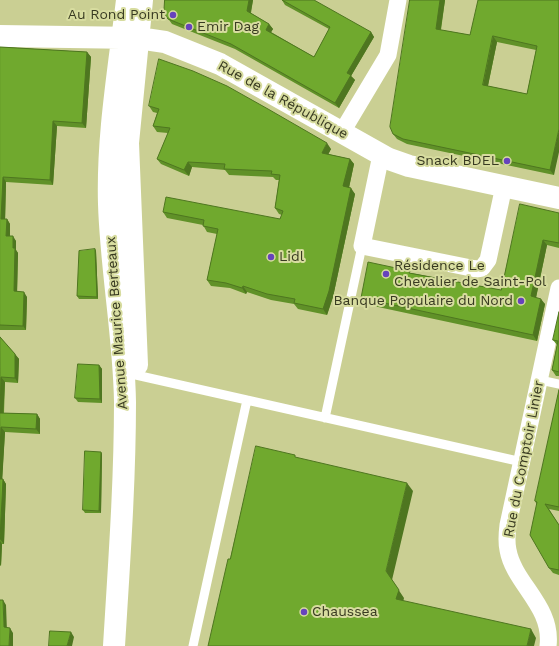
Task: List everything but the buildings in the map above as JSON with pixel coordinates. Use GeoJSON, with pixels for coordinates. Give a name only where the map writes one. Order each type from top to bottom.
{"type":"FeatureCollection","features":[{"type":"Feature","properties":{"kind":"street","name":"Avenue Maurice Berteaux"},"geometry":{"type":"LineString","coordinates":[[127,0],[130,38],[128,150],[131,374],[139,460],[129,646]]}},
{"type":"Feature","properties":{"kind":"street","name":"Avenue Maurice Berteaux"},"geometry":{"type":"LineString","coordinates":[[130,38],[142,0]]}},
{"type":"Feature","properties":{"kind":"street"},"geometry":{"type":"LineString","coordinates":[[342,132],[388,55],[398,0]]}},
{"type":"Feature","properties":{"kind":"street","name":"Rue de la République"},"geometry":{"type":"LineString","coordinates":[[0,36],[130,38],[165,42],[210,59],[381,155],[408,166],[559,198]]}},
{"type":"Feature","properties":{"kind":"street"},"geometry":{"type":"LineString","coordinates":[[381,155],[362,246],[476,269],[482,268],[488,260],[504,186]]}},
{"type":"Feature","properties":{"kind":"street","name":"Rue du Comptoir Linier"},"geometry":{"type":"LineString","coordinates":[[548,646],[549,633],[546,620],[508,551],[508,525],[559,288]]}},
{"type":"Feature","properties":{"kind":"street","name":"Avenue Maurice Berteaux"},"geometry":{"type":"LineString","coordinates":[[114,646],[123,472],[131,374]]}},
{"type":"Feature","properties":{"kind":"lane"},"geometry":{"type":"LineString","coordinates":[[325,418],[362,246]]}},
{"type":"Feature","properties":{"kind":"lane"},"geometry":{"type":"LineString","coordinates":[[131,374],[522,462]]}},
{"type":"Feature","properties":{"kind":"lane"},"geometry":{"type":"LineString","coordinates":[[540,380],[559,384]]}},
{"type":"Feature","properties":{"kind":"lane"},"geometry":{"type":"LineString","coordinates":[[193,646],[247,400]]}},
{"type":"Feature","properties":{"kind":"place","name":"Au Rond Point"},"geometry":{"type":"Point","coordinates":[173,15]}},
{"type":"Feature","properties":{"kind":"place","name":"Emir Dag"},"geometry":{"type":"Point","coordinates":[189,27]}},
{"type":"Feature","properties":{"kind":"place","name":"Snack BDEL"},"geometry":{"type":"Point","coordinates":[507,161]}},
{"type":"Feature","properties":{"kind":"place","name":"Lidl"},"geometry":{"type":"Point","coordinates":[271,257]}},
{"type":"Feature","properties":{"kind":"place","name":"Résidence Le Chevalier de Saint-Pol"},"geometry":{"type":"Point","coordinates":[386,274]}},
{"type":"Feature","properties":{"kind":"place","name":"Banque Populaire du Nord"},"geometry":{"type":"Point","coordinates":[521,301]}},
{"type":"Feature","properties":{"kind":"place","name":"Chaussea"},"geometry":{"type":"Point","coordinates":[304,612]}}]}
